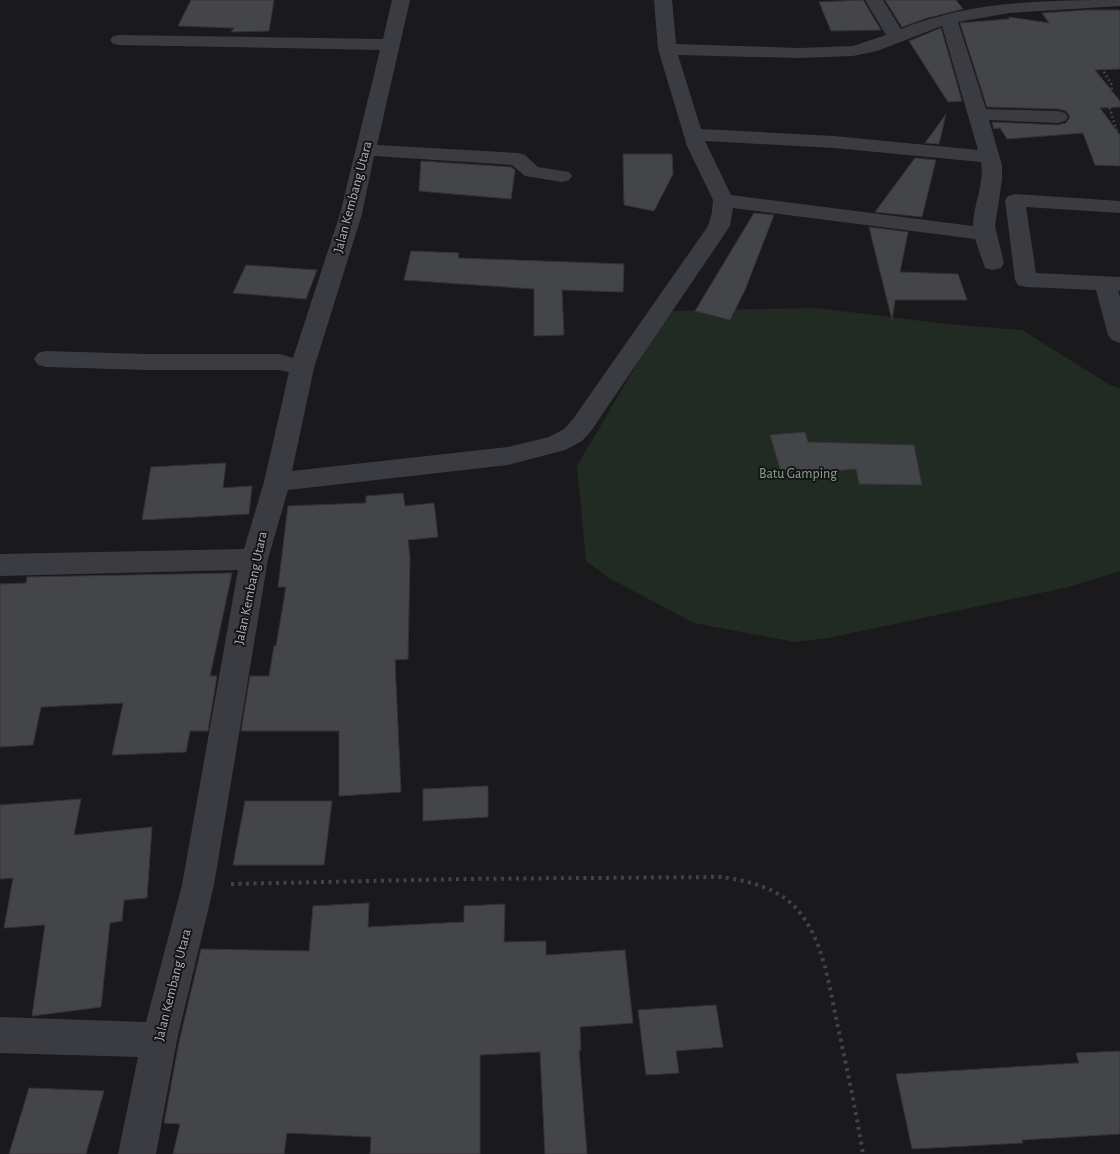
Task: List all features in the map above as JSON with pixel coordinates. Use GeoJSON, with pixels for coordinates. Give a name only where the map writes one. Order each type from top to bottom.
{"type":"FeatureCollection","features":[{"type":"Feature","properties":{"kind":"street","name":"Jalan Kembang Utara"},"geometry":{"type":"LineString","coordinates":[[137,1154],[158,1040],[198,885],[254,559],[277,482],[302,368],[351,214],[401,0]]}},
{"type":"Feature","properties":{"kind":"street"},"geometry":{"type":"LineString","coordinates":[[277,482],[508,456],[535,451],[556,444],[573,435],[582,425],[719,226],[724,212],[723,200],[701,159],[667,49],[663,0]]}},
{"type":"Feature","properties":{"kind":"street"},"geometry":{"type":"LineString","coordinates":[[874,0],[896,36]]}},
{"type":"Feature","properties":{"kind":"street"},"geometry":{"type":"LineString","coordinates":[[667,49],[830,52],[861,50],[948,19],[1009,8],[1120,1]]}},
{"type":"Feature","properties":{"kind":"street"},"geometry":{"type":"LineString","coordinates":[[948,19],[960,50],[994,168],[984,219],[984,234],[993,263]]}},
{"type":"Feature","properties":{"kind":"street"},"geometry":{"type":"LineString","coordinates":[[119,40],[392,45]]}},
{"type":"Feature","properties":{"kind":"street"},"geometry":{"type":"LineString","coordinates":[[977,114],[1058,117]]}},
{"type":"Feature","properties":{"kind":"street"},"geometry":{"type":"LineString","coordinates":[[693,134],[834,142],[990,157]]}},
{"type":"Feature","properties":{"kind":"street"},"geometry":{"type":"LineString","coordinates":[[366,150],[518,159],[532,172],[562,176]]}},
{"type":"Feature","properties":{"kind":"street"},"geometry":{"type":"LineString","coordinates":[[723,200],[984,234]]}},
{"type":"Feature","properties":{"kind":"street"},"geometry":{"type":"LineString","coordinates":[[1120,207],[1015,200],[1026,280],[1113,284],[1120,335]]}},
{"type":"Feature","properties":{"kind":"street"},"geometry":{"type":"LineString","coordinates":[[46,359],[147,362],[280,362],[302,368]]}},
{"type":"Feature","properties":{"kind":"street"},"geometry":{"type":"LineString","coordinates":[[0,565],[254,559]]}},
{"type":"Feature","properties":{"kind":"street"},"geometry":{"type":"LineString","coordinates":[[0,1035],[158,1040]]}},
{"type":"Feature","properties":{"kind":"path"},"geometry":{"type":"LineString","coordinates":[[1075,5],[1088,32],[1098,62],[1112,85],[1111,96],[1107,98],[1120,142]]}},
{"type":"Feature","properties":{"kind":"path"},"geometry":{"type":"LineString","coordinates":[[198,885],[462,879],[703,877],[722,877],[747,881],[774,892],[795,907],[812,934],[823,963],[854,1100],[863,1154]]}},
{"type":"Feature","properties":{"kind":"green space","name":"Batu Gamping"},"geometry":{"type":"Polygon","coordinates":[[[817,308],[946,324],[1022,330],[1110,385],[1120,388],[1120,571],[1069,587],[828,638],[795,642],[694,623],[609,578],[586,561],[577,466],[668,311],[817,308]]]}},
{"type":"Feature","properties":{"kind":"building"},"geometry":{"type":"Polygon","coordinates":[[[191,0],[274,0],[269,31],[231,32],[234,28],[178,26],[191,0]]]}},
{"type":"Feature","properties":{"kind":"building"},"geometry":{"type":"Polygon","coordinates":[[[863,0],[881,30],[831,31],[819,2],[863,0]]]}},
{"type":"Feature","properties":{"kind":"building"},"geometry":{"type":"Polygon","coordinates":[[[885,0],[956,0],[963,9],[927,18],[902,27],[885,0]]]}},
{"type":"Feature","properties":{"kind":"building"},"geometry":{"type":"Polygon","coordinates":[[[1120,10],[1120,69],[1095,70],[1120,101],[1120,107],[1100,108],[1120,135],[1120,166],[1095,165],[1083,133],[1007,139],[1000,128],[994,129],[992,122],[1058,125],[1066,123],[1070,117],[1066,111],[1058,109],[987,107],[960,23],[1009,19],[1009,17],[1049,23],[1042,13],[1120,10]]]}},
{"type":"Feature","properties":{"kind":"building"},"geometry":{"type":"Polygon","coordinates":[[[941,28],[962,101],[948,102],[909,41],[941,28]]]}},
{"type":"Feature","properties":{"kind":"building"},"geometry":{"type":"Polygon","coordinates":[[[946,114],[939,144],[925,143],[946,114]]]}},
{"type":"Feature","properties":{"kind":"building"},"geometry":{"type":"Polygon","coordinates":[[[623,154],[672,154],[673,174],[654,211],[624,205],[623,154]]]}},
{"type":"Feature","properties":{"kind":"building"},"geometry":{"type":"Polygon","coordinates":[[[915,158],[936,160],[922,217],[875,212],[915,158]]]}},
{"type":"Feature","properties":{"kind":"building"},"geometry":{"type":"Polygon","coordinates":[[[421,161],[511,167],[515,170],[511,199],[419,191],[421,161]]]}},
{"type":"Feature","properties":{"kind":"building"},"geometry":{"type":"Polygon","coordinates":[[[754,213],[774,215],[745,290],[730,320],[695,311],[754,213]]]}},
{"type":"Feature","properties":{"kind":"building"},"geometry":{"type":"Polygon","coordinates":[[[869,227],[908,232],[900,272],[958,274],[967,300],[895,300],[892,320],[869,227]]]}},
{"type":"Feature","properties":{"kind":"building"},"geometry":{"type":"Polygon","coordinates":[[[411,251],[459,253],[458,258],[624,264],[623,292],[562,290],[564,335],[534,336],[534,289],[404,280],[411,251]]]}},
{"type":"Feature","properties":{"kind":"building"},"geometry":{"type":"Polygon","coordinates":[[[246,265],[317,270],[306,299],[233,293],[246,265]]]}},
{"type":"Feature","properties":{"kind":"building"},"geometry":{"type":"Polygon","coordinates":[[[805,432],[808,442],[914,445],[922,485],[859,484],[856,469],[782,475],[770,435],[805,432]]]}},
{"type":"Feature","properties":{"kind":"building"},"geometry":{"type":"Polygon","coordinates":[[[226,463],[223,488],[252,486],[249,514],[142,520],[151,467],[226,463]]]}},
{"type":"Feature","properties":{"kind":"building"},"geometry":{"type":"Polygon","coordinates":[[[403,493],[405,506],[434,503],[438,537],[408,540],[410,558],[408,659],[395,660],[401,792],[339,796],[339,731],[241,731],[250,676],[269,676],[274,646],[276,646],[286,587],[278,587],[288,506],[366,503],[366,496],[403,493]]]}},
{"type":"Feature","properties":{"kind":"building"},"geometry":{"type":"Polygon","coordinates":[[[232,573],[210,676],[217,676],[208,731],[190,731],[186,752],[112,755],[123,703],[41,707],[33,745],[0,747],[0,584],[26,583],[27,577],[232,573]]]}},
{"type":"Feature","properties":{"kind":"building"},"geometry":{"type":"Polygon","coordinates":[[[488,786],[488,817],[423,821],[423,789],[488,786]]]}},
{"type":"Feature","properties":{"kind":"building"},"geometry":{"type":"Polygon","coordinates":[[[81,799],[74,835],[152,827],[147,898],[124,900],[122,921],[110,923],[101,1007],[32,1016],[45,925],[4,928],[13,878],[0,879],[0,805],[81,799]]]}},
{"type":"Feature","properties":{"kind":"building"},"geometry":{"type":"Polygon","coordinates":[[[245,801],[332,801],[324,865],[233,865],[245,801]]]}},
{"type":"Feature","properties":{"kind":"building"},"geometry":{"type":"Polygon","coordinates":[[[369,903],[368,927],[464,922],[464,906],[505,904],[504,942],[546,941],[546,955],[625,950],[633,1023],[580,1027],[581,1050],[579,1050],[587,1154],[545,1154],[540,1052],[480,1055],[480,1154],[370,1154],[371,1137],[287,1133],[284,1154],[173,1154],[180,1124],[164,1123],[179,1042],[201,949],[309,951],[313,906],[369,903]]]}},
{"type":"Feature","properties":{"kind":"building"},"geometry":{"type":"Polygon","coordinates":[[[716,1005],[723,1047],[676,1051],[679,1073],[646,1075],[638,1010],[716,1005]]]}},
{"type":"Feature","properties":{"kind":"building"},"geometry":{"type":"Polygon","coordinates":[[[1120,1051],[1120,1134],[1022,1140],[1023,1143],[912,1149],[896,1074],[1079,1063],[1076,1053],[1120,1051]]]}},
{"type":"Feature","properties":{"kind":"building"},"geometry":{"type":"Polygon","coordinates":[[[29,1088],[104,1091],[86,1154],[9,1154],[29,1088]]]}}]}
